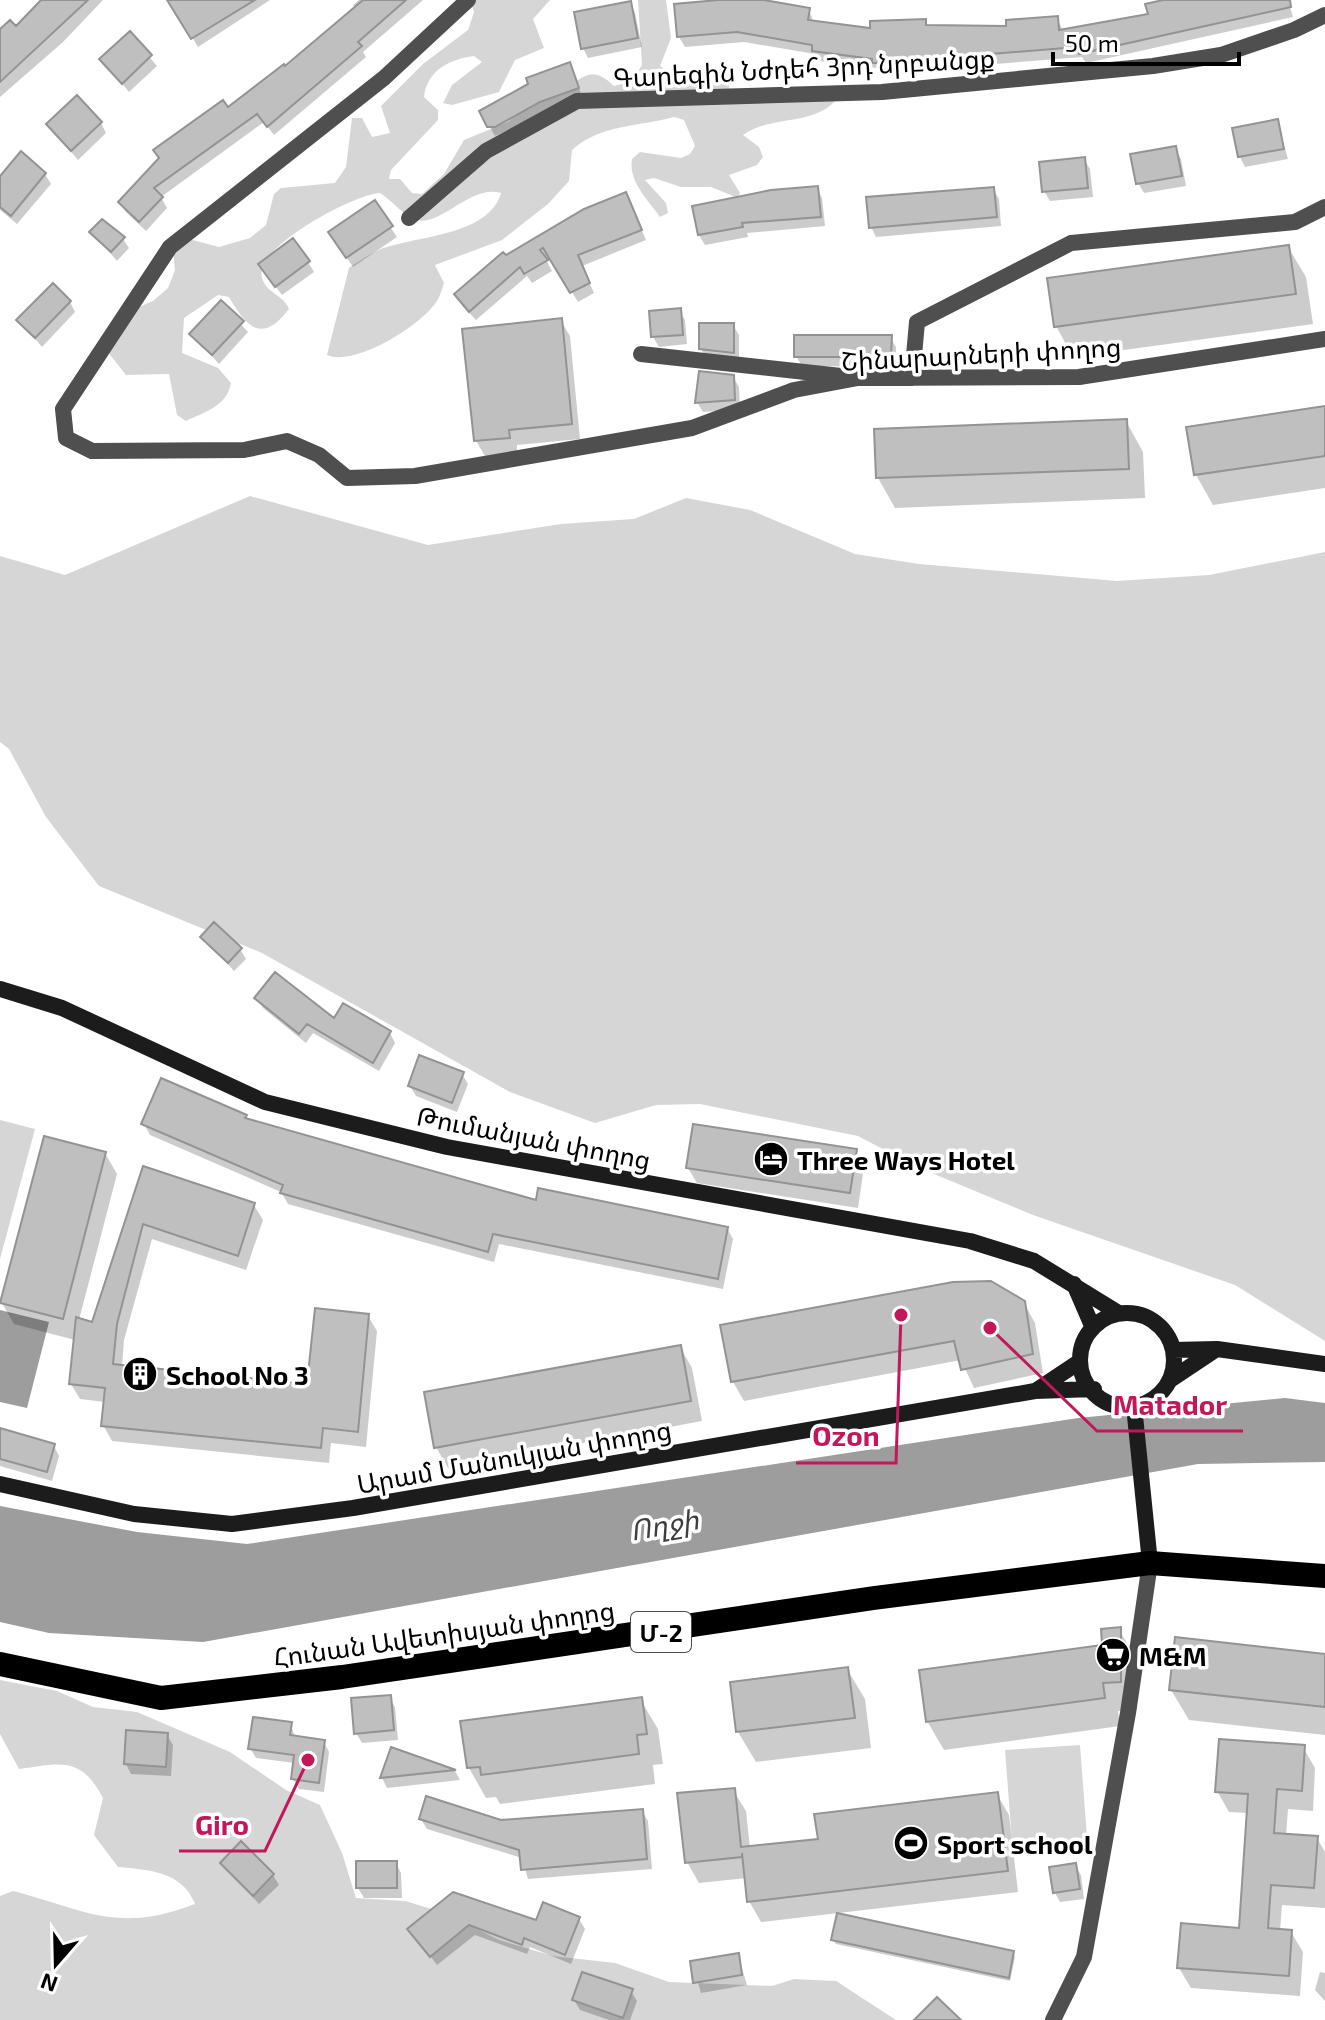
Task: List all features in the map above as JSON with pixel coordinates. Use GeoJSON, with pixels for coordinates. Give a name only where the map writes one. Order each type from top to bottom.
{"type":"FeatureCollection","features":[{"type":"Feature","properties":{"kind":"highway","name":"Հունան Ավետիսյան փողոց"},"geometry":{"type":"LineString","coordinates":[[0,1664],[161,1698],[342,1677],[874,1598],[1150,1563],[1325,1576]]}},
{"type":"Feature","properties":{"kind":"street","name":"Շինարարների փողոց"},"geometry":{"type":"LineString","coordinates":[[468,0],[384,78],[170,247],[63,409],[66,438],[92,451],[244,450],[287,441],[319,455],[347,478],[415,476],[692,428],[794,390],[858,378],[1079,377],[1325,339]]}},
{"type":"Feature","properties":{"kind":"street","name":"Գարեգին Նժդեհ 3րդ նրբանցք"},"geometry":{"type":"LineString","coordinates":[[409,218],[486,151],[577,101],[882,92],[1153,66],[1221,55],[1294,30],[1325,15]]}},
{"type":"Feature","properties":{"kind":"street"},"geometry":{"type":"LineString","coordinates":[[912,378],[917,322],[1071,243],[1295,222],[1325,207]]}},
{"type":"Feature","properties":{"kind":"street"},"geometry":{"type":"LineString","coordinates":[[641,354],[858,378]]}},
{"type":"Feature","properties":{"kind":"street","name":"Թումանյան փողոց"},"geometry":{"type":"LineString","coordinates":[[0,989],[62,1008],[261,1101],[447,1147],[970,1241],[1034,1261],[1074,1282],[1117,1312]]}},
{"type":"Feature","properties":{"kind":"street"},"geometry":{"type":"LineString","coordinates":[[1074,1282],[1093,1328]]}},
{"type":"Feature","properties":{"kind":"street"},"geometry":{"type":"LineString","coordinates":[[1170,1380],[1173,1350],[1163,1329],[1150,1319],[1117,1312],[1093,1328],[1083,1343],[1079,1362],[1094,1389],[1114,1404],[1135,1408],[1157,1396],[1170,1380],[1217,1349]]}},
{"type":"Feature","properties":{"kind":"street"},"geometry":{"type":"LineString","coordinates":[[1173,1350],[1217,1349],[1325,1364]]}},
{"type":"Feature","properties":{"kind":"street","name":"Արամ Մանուկյան փողոց"},"geometry":{"type":"LineString","coordinates":[[1035,1391],[1079,1362]]}},
{"type":"Feature","properties":{"kind":"street","name":"Արամ Մանուկյան փողոց"},"geometry":{"type":"LineString","coordinates":[[0,1484],[134,1514],[232,1524],[353,1508],[1035,1391],[1094,1389]]}},
{"type":"Feature","properties":{"kind":"street"},"geometry":{"type":"LineString","coordinates":[[1053,2020],[1084,1957],[1128,1713],[1150,1563],[1135,1408]]}},
{"type":"Feature","properties":{"kind":"shaded area"},"geometry":{"type":"Polygon","coordinates":[[[464,0],[550,0],[533,19],[544,48],[515,60],[499,92],[452,105],[443,103],[452,85],[482,62],[474,56],[465,58],[448,63],[435,73],[424,97],[438,110],[438,120],[391,170],[389,179],[400,179],[412,193],[422,194],[444,174],[464,140],[508,122],[523,111],[523,102],[558,93],[587,75],[599,75],[614,86],[632,81],[642,65],[638,0],[666,0],[671,38],[660,66],[665,69],[707,82],[717,78],[719,68],[728,76],[730,96],[835,101],[815,114],[766,125],[743,135],[759,147],[763,157],[757,165],[729,175],[740,193],[738,198],[711,187],[681,187],[654,178],[645,180],[666,203],[668,213],[660,217],[636,183],[632,159],[640,152],[681,158],[690,154],[695,146],[684,120],[674,117],[595,135],[572,150],[569,181],[548,204],[502,240],[435,265],[444,283],[437,301],[417,322],[369,350],[339,357],[327,355],[349,268],[381,249],[467,226],[494,207],[501,193],[476,195],[441,215],[419,221],[409,217],[380,193],[350,202],[308,224],[273,252],[263,265],[264,283],[289,309],[271,326],[263,329],[249,324],[229,297],[218,295],[184,318],[182,353],[218,368],[231,383],[220,403],[186,421],[177,415],[169,374],[126,375],[107,351],[132,310],[153,301],[168,288],[175,270],[173,250],[189,239],[219,247],[250,238],[266,225],[274,194],[281,188],[335,183],[346,167],[352,118],[362,118],[372,137],[390,133],[381,106],[423,64],[468,30],[474,12],[471,3],[464,0]]]}},
{"type":"Feature","properties":{"kind":"shaded area"},"geometry":{"type":"Polygon","coordinates":[[[250,496],[428,545],[561,524],[634,519],[686,498],[750,510],[855,554],[919,564],[1117,581],[1209,575],[1325,552],[1325,1341],[1235,1285],[1033,1215],[917,1167],[858,1136],[700,1104],[656,1105],[595,1123],[510,1092],[262,953],[99,886],[46,817],[9,749],[0,742],[0,556],[65,575],[250,496]]]}},
{"type":"Feature","properties":{"kind":"shaded area"},"geometry":{"type":"Polygon","coordinates":[[[0,1120],[35,1129],[0,1259],[0,1120]]]}},
{"type":"Feature","properties":{"kind":"shaded area"},"geometry":{"type":"Polygon","coordinates":[[[0,1680],[57,1691],[93,1707],[137,1712],[230,1752],[286,1790],[320,1805],[342,1853],[356,1898],[405,1901],[445,1913],[499,1940],[553,1956],[615,1963],[669,1982],[772,1986],[794,1979],[836,1981],[896,2020],[0,2020],[0,1896],[13,1891],[102,1916],[122,1918],[168,1913],[195,1904],[182,1885],[163,1874],[118,1867],[94,1835],[103,1798],[86,1775],[78,1769],[58,1764],[19,1769],[0,1734],[0,1680]]]}},
{"type":"Feature","properties":{"kind":"shaded area"},"geometry":{"type":"Polygon","coordinates":[[[1080,1745],[1088,1850],[1013,1855],[1005,1750],[1080,1745]]]}},
{"type":"Feature","properties":{"kind":"water"},"geometry":{"type":"Polygon","coordinates":[[[0,1310],[49,1322],[27,1408],[0,1402],[0,1310]]]}},
{"type":"Feature","properties":{"kind":"water","name":"Ողջի"},"geometry":{"type":"Polygon","coordinates":[[[1285,1398],[1325,1403],[1325,1462],[1198,1464],[203,1642],[49,1633],[0,1622],[0,1506],[137,1532],[247,1544],[1078,1418],[1285,1398]]]}},
{"type":"Feature","properties":{"kind":"building"},"geometry":{"type":"Polygon","coordinates":[[[41,0],[88,0],[0,82],[0,29],[10,20],[16,26],[41,0]]]}},
{"type":"Feature","properties":{"kind":"building"},"geometry":{"type":"Polygon","coordinates":[[[167,0],[255,0],[191,39],[167,0]]]}},
{"type":"Feature","properties":{"kind":"building"},"geometry":{"type":"Polygon","coordinates":[[[363,0],[406,0],[358,42],[362,46],[267,127],[257,114],[154,188],[163,197],[139,222],[118,202],[159,158],[153,150],[223,100],[228,107],[285,66],[363,0]]]}},
{"type":"Feature","properties":{"kind":"building"},"geometry":{"type":"Polygon","coordinates":[[[764,0],[810,8],[808,20],[870,28],[870,21],[926,19],[926,25],[1006,26],[1006,20],[1058,16],[1059,30],[1148,14],[1145,4],[1163,0],[1290,0],[1291,7],[1079,54],[1077,47],[991,54],[991,62],[872,63],[872,59],[812,51],[812,45],[737,32],[677,37],[674,4],[764,0]]]}},
{"type":"Feature","properties":{"kind":"building"},"geometry":{"type":"Polygon","coordinates":[[[631,1],[638,38],[581,49],[574,12],[631,1]]]}},
{"type":"Feature","properties":{"kind":"building"},"geometry":{"type":"Polygon","coordinates":[[[130,31],[152,55],[122,84],[99,59],[130,31]]]}},
{"type":"Feature","properties":{"kind":"building"},"geometry":{"type":"Polygon","coordinates":[[[570,62],[579,88],[540,102],[495,127],[487,127],[479,111],[528,84],[526,78],[570,62]]]}},
{"type":"Feature","properties":{"kind":"building"},"geometry":{"type":"Polygon","coordinates":[[[77,95],[102,122],[71,151],[46,124],[77,95]]]}},
{"type":"Feature","properties":{"kind":"building"},"geometry":{"type":"Polygon","coordinates":[[[1278,119],[1284,149],[1238,157],[1232,128],[1278,119]]]}},
{"type":"Feature","properties":{"kind":"building"},"geometry":{"type":"Polygon","coordinates":[[[1176,146],[1182,176],[1136,184],[1130,154],[1176,146]]]}},
{"type":"Feature","properties":{"kind":"building"},"geometry":{"type":"Polygon","coordinates":[[[21,151],[46,173],[11,216],[0,207],[0,176],[21,151]]]}},
{"type":"Feature","properties":{"kind":"building"},"geometry":{"type":"Polygon","coordinates":[[[1085,157],[1088,188],[1042,192],[1039,162],[1085,157]]]}},
{"type":"Feature","properties":{"kind":"building"},"geometry":{"type":"Polygon","coordinates":[[[818,186],[821,217],[742,223],[743,227],[698,235],[692,206],[771,190],[818,186]]]}},
{"type":"Feature","properties":{"kind":"building"},"geometry":{"type":"Polygon","coordinates":[[[994,187],[997,217],[869,228],[866,197],[994,187]]]}},
{"type":"Feature","properties":{"kind":"building"},"geometry":{"type":"Polygon","coordinates":[[[626,192],[642,230],[578,255],[590,283],[570,293],[543,248],[540,250],[548,260],[524,274],[520,267],[469,312],[454,294],[503,252],[506,255],[584,209],[626,192]]]}},
{"type":"Feature","properties":{"kind":"building"},"geometry":{"type":"Polygon","coordinates":[[[375,200],[393,226],[346,258],[328,232],[375,200]]]}},
{"type":"Feature","properties":{"kind":"building"},"geometry":{"type":"Polygon","coordinates":[[[102,219],[125,237],[111,252],[89,232],[102,219]]]}},
{"type":"Feature","properties":{"kind":"building"},"geometry":{"type":"Polygon","coordinates":[[[293,238],[310,261],[275,287],[258,264],[293,238]]]}},
{"type":"Feature","properties":{"kind":"building"},"geometry":{"type":"Polygon","coordinates":[[[1289,245],[1296,294],[1054,327],[1047,278],[1289,245]]]}},
{"type":"Feature","properties":{"kind":"building"},"geometry":{"type":"Polygon","coordinates":[[[53,283],[71,301],[35,338],[16,320],[53,283]]]}},
{"type":"Feature","properties":{"kind":"building"},"geometry":{"type":"Polygon","coordinates":[[[221,300],[244,321],[212,355],[189,334],[221,300]]]}},
{"type":"Feature","properties":{"kind":"building"},"geometry":{"type":"Polygon","coordinates":[[[681,308],[683,335],[651,337],[649,311],[681,308]]]}},
{"type":"Feature","properties":{"kind":"building"},"geometry":{"type":"Polygon","coordinates":[[[562,318],[572,424],[509,430],[510,438],[474,441],[462,329],[562,318]]]}},
{"type":"Feature","properties":{"kind":"building"},"geometry":{"type":"Polygon","coordinates":[[[699,323],[734,323],[734,353],[699,349],[699,323]]]}},
{"type":"Feature","properties":{"kind":"building"},"geometry":{"type":"Polygon","coordinates":[[[794,335],[892,335],[891,357],[794,357],[794,335]]]}},
{"type":"Feature","properties":{"kind":"building"},"geometry":{"type":"Polygon","coordinates":[[[699,371],[734,375],[735,400],[695,403],[699,371]]]}},
{"type":"Feature","properties":{"kind":"building"},"geometry":{"type":"Polygon","coordinates":[[[1325,406],[1325,456],[1194,475],[1186,427],[1325,406]]]}},
{"type":"Feature","properties":{"kind":"building"},"geometry":{"type":"Polygon","coordinates":[[[1127,419],[1129,469],[876,478],[874,429],[1127,419]]]}},
{"type":"Feature","properties":{"kind":"building"},"geometry":{"type":"Polygon","coordinates":[[[214,922],[242,948],[228,963],[200,937],[214,922]]]}},
{"type":"Feature","properties":{"kind":"building"},"geometry":{"type":"Polygon","coordinates":[[[275,972],[334,1018],[343,1003],[391,1031],[373,1063],[307,1024],[299,1034],[254,998],[275,972]]]}},
{"type":"Feature","properties":{"kind":"building"},"geometry":{"type":"Polygon","coordinates":[[[419,1055],[464,1072],[452,1103],[408,1086],[419,1055]]]}},
{"type":"Feature","properties":{"kind":"building"},"geometry":{"type":"Polygon","coordinates":[[[161,1078],[247,1115],[245,1118],[536,1200],[538,1188],[728,1227],[718,1279],[493,1234],[488,1252],[280,1193],[283,1185],[141,1124],[161,1078]]]}},
{"type":"Feature","properties":{"kind":"building","name":"Three Ways Hotel"},"geometry":{"type":"Polygon","coordinates":[[[693,1124],[857,1149],[850,1193],[686,1168],[693,1124]]]}},
{"type":"Feature","properties":{"kind":"building"},"geometry":{"type":"Polygon","coordinates":[[[44,1136],[106,1152],[63,1319],[0,1303],[44,1136]]]}},
{"type":"Feature","properties":{"kind":"building","name":"School No 3"},"geometry":{"type":"Polygon","coordinates":[[[143,1166],[255,1203],[238,1256],[143,1224],[117,1324],[113,1364],[307,1384],[315,1308],[369,1314],[358,1432],[323,1428],[321,1448],[101,1426],[105,1388],[69,1384],[76,1317],[92,1322],[143,1166]]]}},
{"type":"Feature","properties":{"kind":"building"},"geometry":{"type":"Polygon","coordinates":[[[991,1281],[1025,1301],[1033,1354],[961,1370],[954,1341],[731,1382],[720,1325],[953,1282],[991,1281]]]}},
{"type":"Feature","properties":{"kind":"building"},"geometry":{"type":"Polygon","coordinates":[[[681,1345],[691,1401],[434,1448],[424,1392],[681,1345]]]}},
{"type":"Feature","properties":{"kind":"building"},"geometry":{"type":"Polygon","coordinates":[[[0,1428],[55,1444],[47,1472],[0,1459],[0,1428]]]}},
{"type":"Feature","properties":{"kind":"building"},"geometry":{"type":"Polygon","coordinates":[[[1121,1627],[1121,1682],[1103,1683],[1105,1698],[926,1722],[919,1670],[1102,1645],[1101,1629],[1121,1627]]]}},
{"type":"Feature","properties":{"kind":"building"},"geometry":{"type":"Polygon","coordinates":[[[1175,1637],[1325,1654],[1325,1707],[1169,1690],[1175,1637]]]}},
{"type":"Feature","properties":{"kind":"building"},"geometry":{"type":"Polygon","coordinates":[[[848,1667],[855,1718],[736,1732],[730,1682],[848,1667]]]}},
{"type":"Feature","properties":{"kind":"building"},"geometry":{"type":"Polygon","coordinates":[[[391,1695],[394,1730],[354,1734],[351,1698],[391,1695]]]}},
{"type":"Feature","properties":{"kind":"building"},"geometry":{"type":"Polygon","coordinates":[[[642,1697],[647,1734],[637,1735],[639,1754],[481,1775],[480,1767],[467,1768],[460,1721],[642,1697]]]}},
{"type":"Feature","properties":{"kind":"building"},"geometry":{"type":"Polygon","coordinates":[[[253,1717],[292,1722],[290,1735],[325,1740],[319,1783],[291,1779],[294,1755],[248,1749],[253,1717]]]}},
{"type":"Feature","properties":{"kind":"building"},"geometry":{"type":"Polygon","coordinates":[[[126,1730],[168,1733],[166,1767],[124,1764],[126,1730]]]}},
{"type":"Feature","properties":{"kind":"building"},"geometry":{"type":"Polygon","coordinates":[[[1219,1739],[1305,1745],[1302,1791],[1277,1789],[1274,1833],[1318,1836],[1314,1888],[1271,1885],[1268,1928],[1292,1930],[1289,1976],[1177,1968],[1181,1923],[1239,1928],[1248,1794],[1215,1792],[1219,1739]]]}},
{"type":"Feature","properties":{"kind":"building"},"geometry":{"type":"Polygon","coordinates":[[[391,1747],[456,1770],[380,1778],[391,1747]]]}},
{"type":"Feature","properties":{"kind":"building","name":"Sport school"},"geometry":{"type":"Polygon","coordinates":[[[735,1788],[741,1847],[818,1839],[814,1814],[998,1792],[1008,1871],[747,1902],[742,1853],[742,1857],[685,1863],[677,1793],[735,1788]]]}},
{"type":"Feature","properties":{"kind":"building"},"geometry":{"type":"Polygon","coordinates":[[[426,1796],[501,1820],[643,1809],[647,1859],[521,1870],[519,1850],[419,1819],[426,1796]]]}},
{"type":"Feature","properties":{"kind":"building"},"geometry":{"type":"Polygon","coordinates":[[[241,1841],[274,1874],[253,1896],[220,1863],[241,1841]]]}},
{"type":"Feature","properties":{"kind":"building"},"geometry":{"type":"Polygon","coordinates":[[[356,1861],[397,1861],[397,1888],[356,1888],[356,1861]]]}},
{"type":"Feature","properties":{"kind":"building"},"geometry":{"type":"Polygon","coordinates":[[[1076,1863],[1080,1889],[1053,1893],[1049,1867],[1076,1863]]]}},
{"type":"Feature","properties":{"kind":"building"},"geometry":{"type":"Polygon","coordinates":[[[453,1892],[536,1920],[543,1902],[580,1917],[565,1955],[524,1938],[522,1945],[469,1925],[430,1957],[407,1929],[453,1892]]]}},
{"type":"Feature","properties":{"kind":"building"},"geometry":{"type":"Polygon","coordinates":[[[837,1913],[1014,1951],[1009,1978],[831,1940],[837,1913]]]}},
{"type":"Feature","properties":{"kind":"building"},"geometry":{"type":"Polygon","coordinates":[[[739,1953],[742,1975],[693,1983],[690,1961],[739,1953]]]}},
{"type":"Feature","properties":{"kind":"building"},"geometry":{"type":"Polygon","coordinates":[[[582,1972],[633,1989],[623,2018],[572,2000],[582,1972]]]}},
{"type":"Feature","properties":{"kind":"building"},"geometry":{"type":"Polygon","coordinates":[[[937,1997],[961,2020],[914,2020],[937,1997]]]}},
{"type":"Feature","properties":{"kind":"place","name":"Three Ways Hotel"},"geometry":{"type":"Point","coordinates":[771,1159]}},
{"type":"Feature","properties":{"kind":"place","name":"Ozon"},"geometry":{"type":"Point","coordinates":[901,1315]}},
{"type":"Feature","properties":{"kind":"place","name":"Matador"},"geometry":{"type":"Point","coordinates":[990,1328]}},
{"type":"Feature","properties":{"kind":"place","name":"School No 3"},"geometry":{"type":"Point","coordinates":[140,1374]}},
{"type":"Feature","properties":{"kind":"place","name":"M&M"},"geometry":{"type":"Point","coordinates":[1113,1655]}},
{"type":"Feature","properties":{"kind":"place","name":"Giro"},"geometry":{"type":"Point","coordinates":[308,1760]}},
{"type":"Feature","properties":{"kind":"place","name":"Sport school"},"geometry":{"type":"Point","coordinates":[911,1843]}}]}
